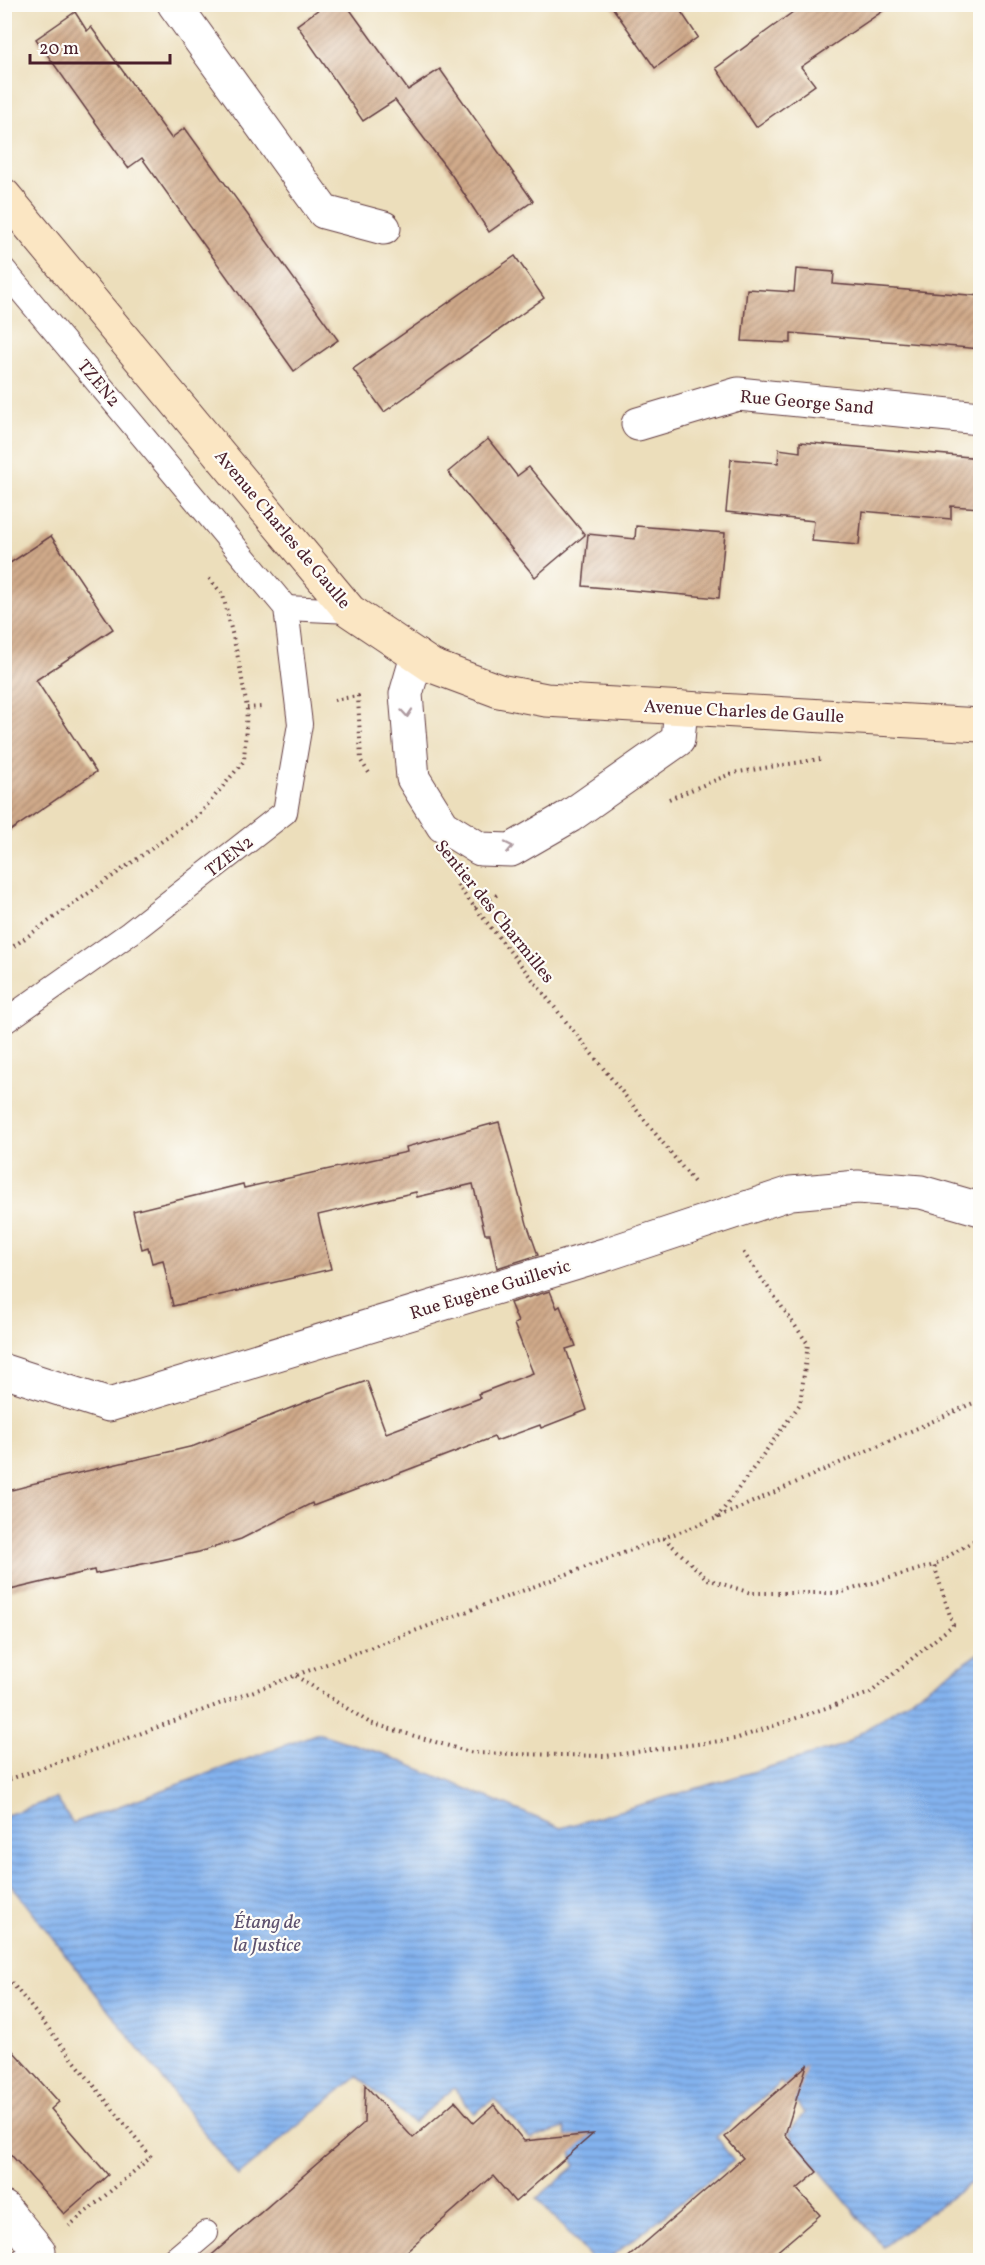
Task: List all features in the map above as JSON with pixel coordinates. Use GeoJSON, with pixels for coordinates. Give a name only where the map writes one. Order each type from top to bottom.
{"type":"FeatureCollection","features":[{"type":"Feature","properties":{"kind":"street"},"geometry":{"type":"LineString","coordinates":[[174,4],[324,212],[384,228]]}},
{"type":"Feature","properties":{"kind":"street","name":"Avenue Charles de Gaulle"},"geometry":{"type":"LineString","coordinates":[[4,195],[350,611],[432,666],[499,691],[537,698],[981,725]]}},
{"type":"Feature","properties":{"kind":"street","name":"Rue George Sand"},"geometry":{"type":"LineString","coordinates":[[638,424],[738,394],[981,417]]}},
{"type":"Feature","properties":{"kind":"street"},"geometry":{"type":"LineString","coordinates":[[417,656],[406,694],[413,778],[443,826],[480,849],[511,850],[570,816],[678,740],[681,708]]}},
{"type":"Feature","properties":{"kind":"street","name":"Rue Eugène Guillevic"},"geometry":{"type":"LineString","coordinates":[[4,1371],[8,1370],[109,1405],[607,1254],[791,1193],[858,1187],[921,1192],[981,1209]]}},
{"type":"Feature","properties":{"kind":"street"},"geometry":{"type":"LineString","coordinates":[[4,2208],[34,2256]]}},
{"type":"Feature","properties":{"kind":"lane","name":"TZEN2"},"geometry":{"type":"LineString","coordinates":[[4,270],[285,608],[300,724],[285,812],[130,933],[4,1022]]}},
{"type":"Feature","properties":{"kind":"lane"},"geometry":{"type":"LineString","coordinates":[[285,608],[350,611]]}},
{"type":"Feature","properties":{"kind":"lane"},"geometry":{"type":"LineString","coordinates":[[174,2260],[206,2233]]}},
{"type":"Feature","properties":{"kind":"path"},"geometry":{"type":"LineString","coordinates":[[4,953],[199,815],[244,761],[247,708],[223,595]]}},
{"type":"Feature","properties":{"kind":"path"},"geometry":{"type":"LineString","coordinates":[[247,708],[298,705],[358,696],[361,761],[374,780]]}},
{"type":"Feature","properties":{"kind":"path"},"geometry":{"type":"LineString","coordinates":[[667,800],[733,773],[828,758]]}},
{"type":"Feature","properties":{"kind":"path","name":"Sentier des Charmilles"},"geometry":{"type":"LineString","coordinates":[[453,880],[692,1178],[808,1344],[800,1404],[717,1518]]}},
{"type":"Feature","properties":{"kind":"path"},"geometry":{"type":"LineString","coordinates":[[475,908],[505,890]]}},
{"type":"Feature","properties":{"kind":"path"},"geometry":{"type":"LineString","coordinates":[[4,1781],[123,1740],[717,1518],[981,1400]]}},
{"type":"Feature","properties":{"kind":"path"},"geometry":{"type":"LineString","coordinates":[[664,1538],[707,1579],[751,1593],[839,1593],[934,1565],[981,1537]]}},
{"type":"Feature","properties":{"kind":"path"},"geometry":{"type":"LineString","coordinates":[[295,1675],[370,1723],[473,1753],[606,1756],[735,1739],[870,1693],[953,1625],[934,1565]]}},
{"type":"Feature","properties":{"kind":"path"},"geometry":{"type":"LineString","coordinates":[[4,1973],[151,2157],[34,2256]]}},
{"type":"Feature","properties":{"kind":"path"},"geometry":{"type":"LineString","coordinates":[[516,2260],[525,2253]]}},
{"type":"Feature","properties":{"kind":"water","name":"Étang de la Justice"},"geometry":{"type":"Polygon","coordinates":[[[980,1652],[980,2176],[883,2247],[789,2133],[804,2113],[781,2082],[716,2137],[734,2161],[607,2260],[593,2260],[537,2198],[575,2166],[564,2128],[530,2139],[494,2099],[474,2114],[454,2088],[413,2123],[357,2076],[238,2176],[5,1877],[4,1816],[56,1798],[73,1823],[318,1733],[381,1753],[561,1828],[841,1746],[980,1652]]]}},
{"type":"Feature","properties":{"kind":"building"},"geometry":{"type":"Polygon","coordinates":[[[326,4],[346,4],[408,90],[440,69],[533,201],[489,232],[451,174],[395,100],[363,121],[297,25],[326,4]]]}},
{"type":"Feature","properties":{"kind":"building"},"geometry":{"type":"Polygon","coordinates":[[[610,4],[676,4],[698,37],[655,68],[610,4]]]}},
{"type":"Feature","properties":{"kind":"building"},"geometry":{"type":"Polygon","coordinates":[[[804,4],[893,4],[801,67],[815,85],[756,127],[716,68],[804,4]]]}},
{"type":"Feature","properties":{"kind":"building"},"geometry":{"type":"Polygon","coordinates":[[[75,12],[87,31],[91,27],[171,138],[185,128],[338,340],[294,371],[142,158],[128,168],[36,39],[75,12]]]}},
{"type":"Feature","properties":{"kind":"building"},"geometry":{"type":"Polygon","coordinates":[[[515,256],[544,298],[384,412],[353,369],[515,256]]]}},
{"type":"Feature","properties":{"kind":"building"},"geometry":{"type":"Polygon","coordinates":[[[796,269],[834,272],[833,284],[981,296],[981,349],[791,333],[791,343],[742,341],[747,289],[794,292],[796,269]]]}},
{"type":"Feature","properties":{"kind":"building"},"geometry":{"type":"Polygon","coordinates":[[[488,439],[517,476],[529,467],[585,535],[535,577],[448,472],[488,439]]]}},
{"type":"Feature","properties":{"kind":"building"},"geometry":{"type":"Polygon","coordinates":[[[800,442],[981,458],[981,508],[951,506],[951,519],[862,511],[859,545],[812,541],[814,521],[726,512],[731,459],[778,463],[779,449],[800,452],[800,442]]]}},
{"type":"Feature","properties":{"kind":"building"},"geometry":{"type":"Polygon","coordinates":[[[636,526],[725,533],[719,598],[583,586],[588,534],[635,539],[636,526]]]}},
{"type":"Feature","properties":{"kind":"building"},"geometry":{"type":"Polygon","coordinates":[[[51,536],[113,629],[36,680],[96,772],[4,835],[4,567],[51,536]]]}},
{"type":"Feature","properties":{"kind":"building"},"geometry":{"type":"Polygon","coordinates":[[[499,1122],[527,1224],[538,1255],[497,1268],[490,1234],[485,1234],[473,1184],[417,1197],[416,1192],[318,1215],[331,1269],[173,1306],[163,1260],[152,1263],[148,1247],[142,1249],[133,1211],[243,1184],[244,1188],[407,1152],[406,1147],[499,1122]]]}},
{"type":"Feature","properties":{"kind":"building"},"geometry":{"type":"Polygon","coordinates":[[[550,1291],[557,1308],[560,1306],[576,1346],[566,1349],[587,1410],[541,1428],[540,1425],[496,1441],[494,1437],[313,1506],[312,1503],[241,1539],[199,1552],[95,1574],[94,1570],[10,1590],[4,1566],[4,1492],[194,1446],[311,1400],[367,1381],[386,1433],[480,1398],[478,1394],[533,1373],[514,1324],[518,1322],[510,1303],[550,1291]]]}},
{"type":"Feature","properties":{"kind":"building"},"geometry":{"type":"Polygon","coordinates":[[[4,2041],[59,2102],[51,2109],[108,2175],[64,2214],[4,2147],[4,2041]]]}},
{"type":"Feature","properties":{"kind":"building"},"geometry":{"type":"Polygon","coordinates":[[[807,2065],[785,2135],[817,2172],[797,2189],[820,2215],[767,2260],[625,2260],[743,2158],[725,2137],[807,2065]]]}},
{"type":"Feature","properties":{"kind":"building"},"geometry":{"type":"Polygon","coordinates":[[[365,2085],[413,2138],[455,2101],[474,2123],[494,2105],[524,2141],[593,2134],[515,2202],[493,2176],[397,2260],[206,2260],[364,2123],[365,2085]]]}}]}
